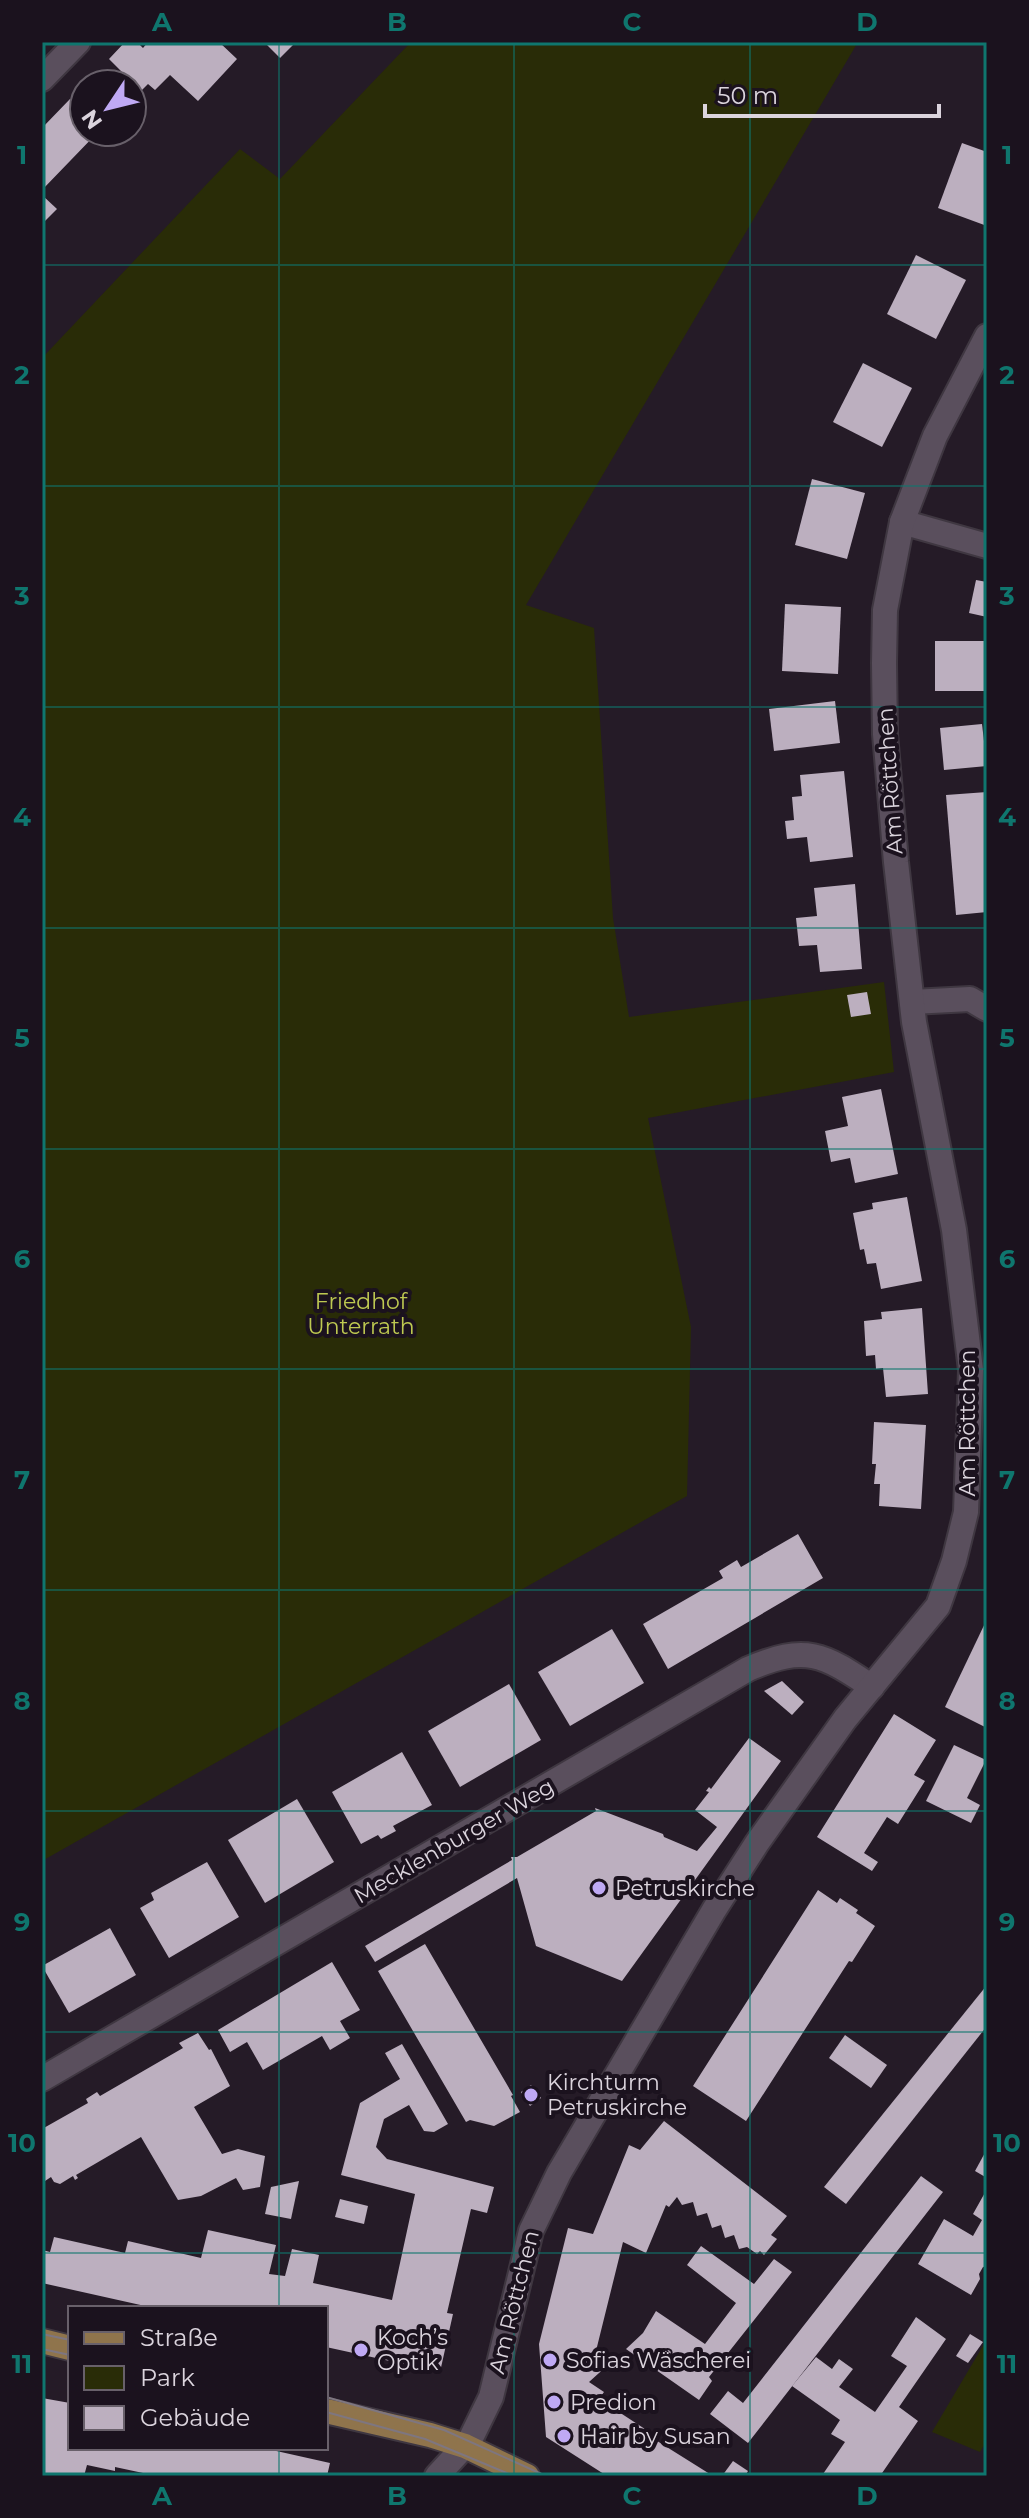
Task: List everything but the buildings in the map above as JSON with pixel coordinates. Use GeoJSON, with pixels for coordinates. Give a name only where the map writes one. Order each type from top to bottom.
{"type":"FeatureCollection","features":[{"type":"Feature","properties":{"kind":"main road"},"geometry":{"type":"LineString","coordinates":[[42,2341],[68,2348]]}},
{"type":"Feature","properties":{"kind":"main road"},"geometry":{"type":"LineString","coordinates":[[328,2411],[465,2446],[527,2476]]}},
{"type":"Feature","properties":{"kind":"street"},"geometry":{"type":"LineString","coordinates":[[42,79],[78,42]]}},
{"type":"Feature","properties":{"kind":"street","name":"Am Röttchen"},"geometry":{"type":"LineString","coordinates":[[437,2476],[465,2446],[491,2397],[531,2231],[553,2185],[731,1883],[836,1732],[938,1606],[954,1561],[966,1512],[971,1370],[954,1230],[912,1002],[896,862],[885,734],[885,610],[902,522],[935,436],[987,336]]}},
{"type":"Feature","properties":{"kind":"street"},"geometry":{"type":"LineString","coordinates":[[902,522],[987,546]]}},
{"type":"Feature","properties":{"kind":"street"},"geometry":{"type":"LineString","coordinates":[[912,1002],[970,999],[987,1009]]}},
{"type":"Feature","properties":{"kind":"street","name":"Mecklenburger Weg"},"geometry":{"type":"LineString","coordinates":[[42,2079],[748,1669],[772,1659],[799,1654],[832,1660],[872,1687]]}},
{"type":"Feature","properties":{"kind":"green space","name":"Friedhof Unterrath"},"geometry":{"type":"Polygon","coordinates":[[[411,42],[858,42],[526,605],[594,628],[613,918],[629,1017],[884,982],[894,1072],[648,1118],[691,1327],[687,1496],[42,1861],[42,358],[240,149],[280,179],[411,42]]]}},
{"type":"Feature","properties":{"kind":"green space"},"geometry":{"type":"Polygon","coordinates":[[[987,2339],[987,2440],[980,2452],[932,2432],[987,2339]]]}},
{"type":"Feature","properties":{"kind":"tram line"},"geometry":{"type":"LineString","coordinates":[[42,2334],[68,2340]]}},
{"type":"Feature","properties":{"kind":"tram line"},"geometry":{"type":"LineString","coordinates":[[42,2349],[68,2355]]}},
{"type":"Feature","properties":{"kind":"tram line"},"geometry":{"type":"LineString","coordinates":[[328,2398],[444,2430],[546,2476]]}},
{"type":"Feature","properties":{"kind":"tram line"},"geometry":{"type":"LineString","coordinates":[[328,2413],[425,2439],[514,2476]]}},
{"type":"Feature","properties":{"kind":"place","name":"Petruskirche"},"geometry":{"type":"Point","coordinates":[599,1888]}},
{"type":"Feature","properties":{"kind":"place","name":"Kirchturm Petruskirche"},"geometry":{"type":"Point","coordinates":[531,2095]}},
{"type":"Feature","properties":{"kind":"place","name":"Koch’s Optik"},"geometry":{"type":"Point","coordinates":[361,2350]}},
{"type":"Feature","properties":{"kind":"place","name":"Sofias Wäscherei"},"geometry":{"type":"Point","coordinates":[550,2360]}},
{"type":"Feature","properties":{"kind":"place","name":"Predion"},"geometry":{"type":"Point","coordinates":[554,2402]}},
{"type":"Feature","properties":{"kind":"place","name":"Hair by Susan"},"geometry":{"type":"Point","coordinates":[564,2436]}}]}
